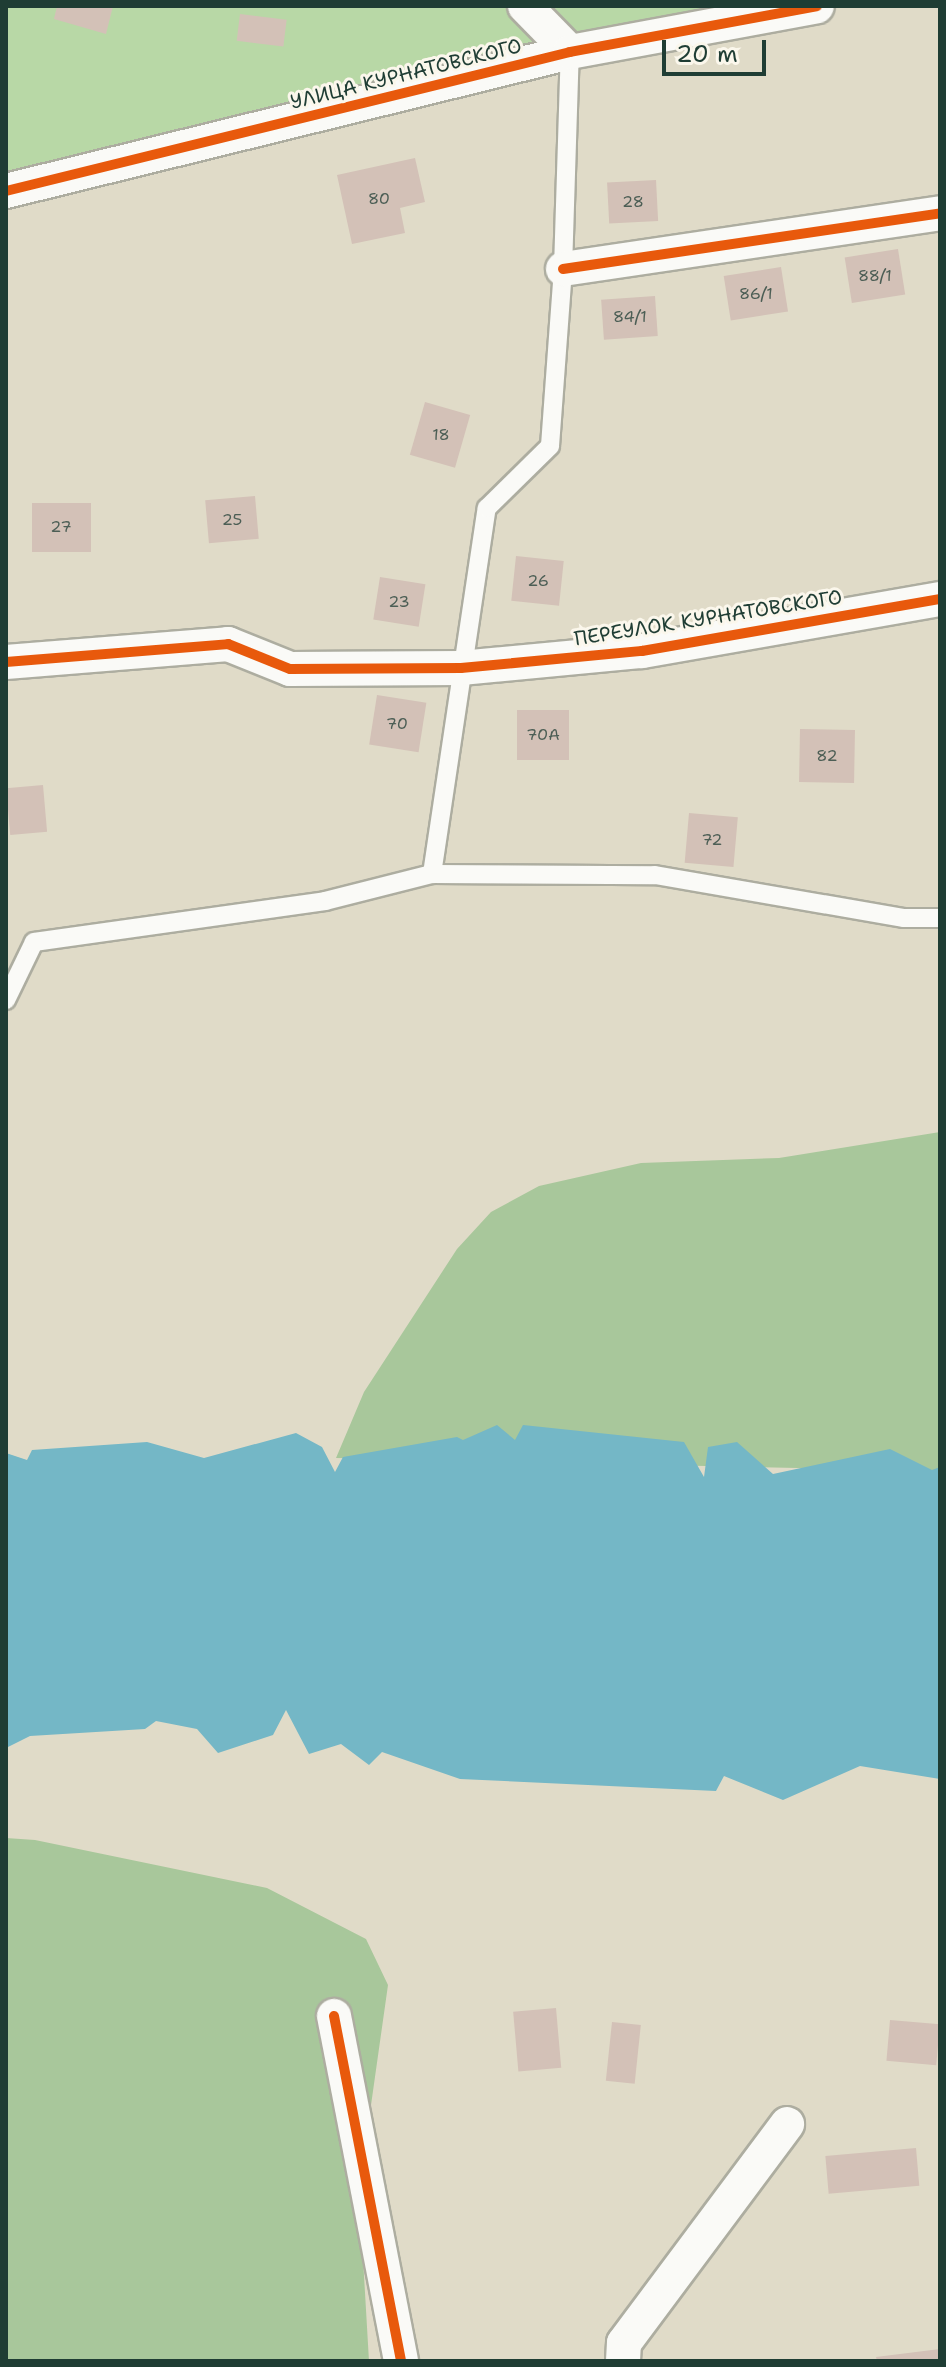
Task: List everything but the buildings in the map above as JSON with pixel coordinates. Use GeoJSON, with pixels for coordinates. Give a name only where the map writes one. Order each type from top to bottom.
{"type":"FeatureCollection","features":[{"type":"Feature","properties":{"kind":"street"},"geometry":{"type":"LineString","coordinates":[[525,6],[570,52]]}},
{"type":"Feature","properties":{"kind":"street","name":"УЛИЦА КУРНАТОВСКОГО"},"geometry":{"type":"LineString","coordinates":[[6,191],[570,52],[817,6]]}},
{"type":"Feature","properties":{"kind":"street"},"geometry":{"type":"LineString","coordinates":[[563,269],[940,213]]}},
{"type":"Feature","properties":{"kind":"street","name":"ПЕРЕУЛОК КУРНАТОВСКОГО"},"geometry":{"type":"LineString","coordinates":[[6,662],[228,644],[290,669],[461,668],[642,651],[940,599]]}},
{"type":"Feature","properties":{"kind":"street"},"geometry":{"type":"LineString","coordinates":[[334,2016],[401,2361]]}},
{"type":"Feature","properties":{"kind":"street"},"geometry":{"type":"LineString","coordinates":[[623,2361],[624,2343],[787,2124]]}},
{"type":"Feature","properties":{"kind":"lane"},"geometry":{"type":"LineString","coordinates":[[432,874],[487,508],[550,446],[563,269],[570,52]]}},
{"type":"Feature","properties":{"kind":"lane"},"geometry":{"type":"LineString","coordinates":[[6,1000],[34,942],[325,901],[432,874],[655,875],[904,918],[940,918]]}},
{"type":"Feature","properties":{"kind":"green space"},"geometry":{"type":"Polygon","coordinates":[[[6,6],[757,6],[6,191],[6,6]]]}},
{"type":"Feature","properties":{"kind":"green space"},"geometry":{"type":"Polygon","coordinates":[[[940,1132],[940,1471],[336,1458],[364,1392],[457,1249],[491,1212],[539,1186],[641,1163],[779,1158],[940,1132]]]}},
{"type":"Feature","properties":{"kind":"green space"},"geometry":{"type":"Polygon","coordinates":[[[6,1838],[35,1840],[267,1888],[366,1939],[388,1985],[359,2190],[369,2361],[6,2361],[6,1838]]]}},
{"type":"Feature","properties":{"kind":"water"},"geometry":{"type":"Polygon","coordinates":[[[497,1425],[515,1440],[523,1425],[684,1442],[704,1477],[708,1447],[737,1442],[773,1474],[890,1449],[932,1470],[940,1467],[940,1779],[860,1766],[783,1800],[724,1776],[716,1791],[460,1779],[382,1752],[369,1765],[341,1744],[309,1754],[286,1710],[273,1735],[218,1753],[197,1729],[156,1721],[145,1729],[30,1736],[6,1748],[6,1453],[27,1460],[32,1450],[147,1442],[204,1458],[296,1433],[322,1447],[335,1472],[343,1457],[457,1437],[463,1440],[497,1425]]]}},
{"type":"Feature","properties":{"kind":"cycle path"},"geometry":{"type":"LineString","coordinates":[[6,191],[570,52],[817,6]]}},
{"type":"Feature","properties":{"kind":"cycle path"},"geometry":{"type":"LineString","coordinates":[[563,269],[940,213]]}},
{"type":"Feature","properties":{"kind":"cycle path"},"geometry":{"type":"LineString","coordinates":[[6,662],[228,644],[290,669],[461,668],[642,651],[940,599]]}},
{"type":"Feature","properties":{"kind":"cycle path"},"geometry":{"type":"LineString","coordinates":[[334,2016],[401,2361]]}}]}
